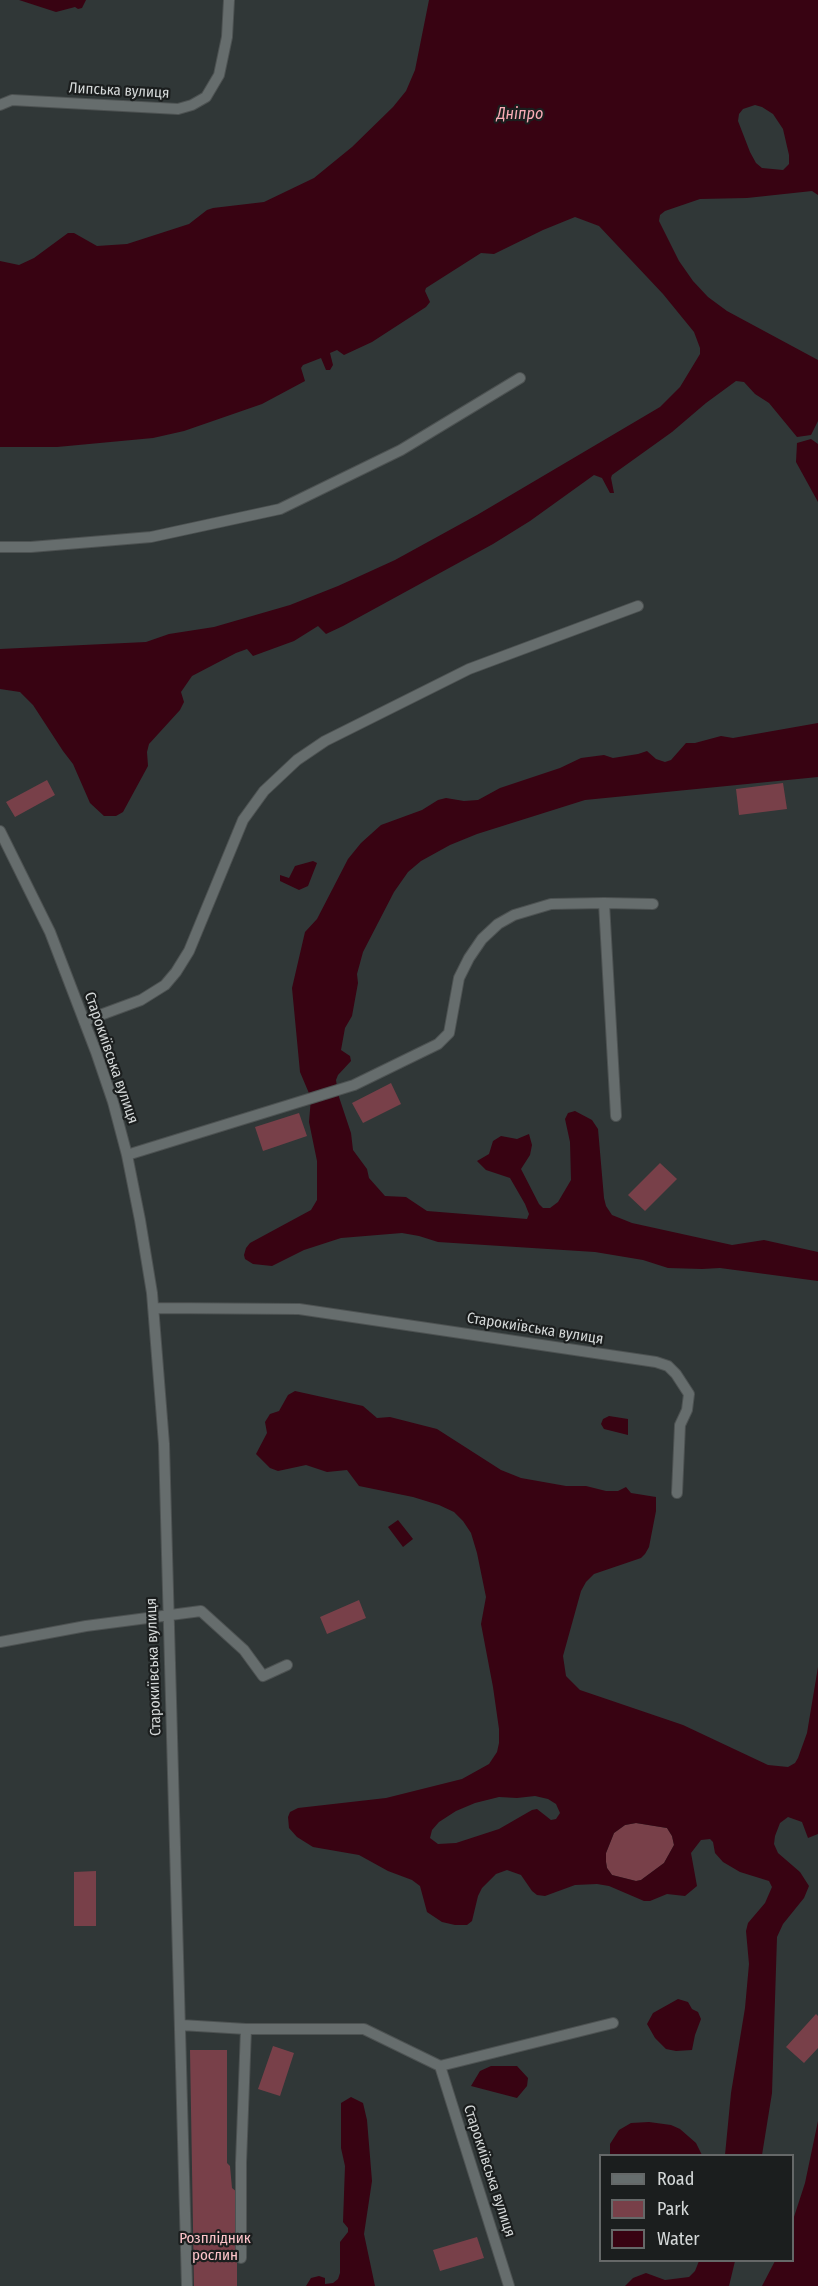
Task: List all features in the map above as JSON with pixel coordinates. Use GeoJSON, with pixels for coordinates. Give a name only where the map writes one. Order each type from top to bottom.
{"type":"FeatureCollection","features":[{"type":"Feature","properties":{"kind":"street","name":"Липська вулиця"},"geometry":{"type":"LineString","coordinates":[[0,105],[12,100],[178,109],[199,102],[206,97],[219,75],[227,37],[230,0]]}},
{"type":"Feature","properties":{"kind":"street"},"geometry":{"type":"LineString","coordinates":[[0,547],[31,548],[151,537],[280,509],[401,450],[520,378]]}},
{"type":"Feature","properties":{"kind":"street"},"geometry":{"type":"LineString","coordinates":[[84,1021],[141,1000],[165,985],[176,972],[195,937],[243,820],[264,791],[297,760],[325,741],[451,678],[501,656],[638,606]]}},
{"type":"Feature","properties":{"kind":"street","name":"Старокиївська вулиця"},"geometry":{"type":"LineString","coordinates":[[0,831],[50,932],[113,1102],[127,1155],[140,1220],[154,1308],[164,1444],[187,2286]]}},
{"type":"Feature","properties":{"kind":"street"},"geometry":{"type":"LineString","coordinates":[[604,903],[616,1116]]}},
{"type":"Feature","properties":{"kind":"street"},"geometry":{"type":"LineString","coordinates":[[127,1155],[354,1086],[438,1044],[451,1029],[462,972],[482,939],[498,924],[514,915],[545,905],[653,904]]}},
{"type":"Feature","properties":{"kind":"street","name":"Старокиївська вулиця"},"geometry":{"type":"LineString","coordinates":[[154,1308],[299,1309],[644,1360],[668,1366],[689,1394],[687,1410],[680,1425],[677,1493]]}},
{"type":"Feature","properties":{"kind":"street"},"geometry":{"type":"LineString","coordinates":[[0,1642],[167,1614],[201,1611],[244,1650],[263,1676],[287,1665]]}},
{"type":"Feature","properties":{"kind":"street"},"geometry":{"type":"LineString","coordinates":[[181,2025],[246,2029],[364,2029],[440,2066],[613,2024]]}},
{"type":"Feature","properties":{"kind":"street"},"geometry":{"type":"LineString","coordinates":[[242,2258],[241,2163],[246,2029]]}},
{"type":"Feature","properties":{"kind":"street","name":"Старокиївська вулиця"},"geometry":{"type":"LineString","coordinates":[[440,2066],[509,2286]]}},
{"type":"Feature","properties":{"kind":"green space"},"geometry":{"type":"Polygon","coordinates":[[[47,780],[55,795],[15,817],[6,802],[47,780]]]}},
{"type":"Feature","properties":{"kind":"green space"},"geometry":{"type":"Polygon","coordinates":[[[783,783],[787,809],[739,815],[736,789],[783,783]]]}},
{"type":"Feature","properties":{"kind":"green space"},"geometry":{"type":"Polygon","coordinates":[[[391,1083],[401,1104],[363,1123],[352,1103],[391,1083]]]}},
{"type":"Feature","properties":{"kind":"green space"},"geometry":{"type":"Polygon","coordinates":[[[299,1113],[307,1136],[263,1151],[255,1127],[299,1113]]]}},
{"type":"Feature","properties":{"kind":"green space"},"geometry":{"type":"Polygon","coordinates":[[[660,1163],[677,1179],[645,1211],[628,1195],[660,1163]]]}},
{"type":"Feature","properties":{"kind":"green space"},"geometry":{"type":"Polygon","coordinates":[[[359,1600],[366,1618],[327,1634],[320,1617],[359,1600]]]}},
{"type":"Feature","properties":{"kind":"green space"},"geometry":{"type":"Polygon","coordinates":[[[636,1823],[667,1828],[674,1845],[664,1863],[641,1880],[636,1881],[612,1875],[607,1868],[606,1853],[614,1833],[625,1825],[636,1823]]]}},
{"type":"Feature","properties":{"kind":"green space"},"geometry":{"type":"Polygon","coordinates":[[[96,1871],[96,1926],[74,1926],[74,1872],[96,1871]]]}},
{"type":"Feature","properties":{"kind":"green space"},"geometry":{"type":"Polygon","coordinates":[[[816,2014],[818,2016],[818,2048],[804,2063],[786,2047],[816,2014]]]}},
{"type":"Feature","properties":{"kind":"green space"},"geometry":{"type":"Polygon","coordinates":[[[273,2046],[294,2053],[280,2096],[258,2089],[273,2046]]]}},
{"type":"Feature","properties":{"kind":"green space","name":"Розплідник рослин"},"geometry":{"type":"Polygon","coordinates":[[[190,2050],[227,2050],[227,2163],[230,2166],[232,2188],[237,2192],[237,2286],[194,2286],[190,2050]]]}},
{"type":"Feature","properties":{"kind":"green space"},"geometry":{"type":"Polygon","coordinates":[[[477,2237],[484,2258],[440,2271],[433,2250],[477,2237]]]}},
{"type":"Feature","properties":{"kind":"water"},"geometry":{"type":"Polygon","coordinates":[[[19,0],[86,0],[82,8],[75,7],[56,12],[19,0]]]}},
{"type":"Feature","properties":{"kind":"water","name":"Дніпро"},"geometry":{"type":"Polygon","coordinates":[[[429,0],[818,0],[818,195],[812,191],[747,198],[700,199],[665,211],[660,215],[659,221],[679,261],[708,297],[727,311],[818,360],[818,421],[811,435],[797,437],[769,403],[755,394],[744,382],[736,381],[672,432],[612,475],[614,493],[610,493],[602,478],[594,475],[530,521],[493,544],[343,626],[326,634],[318,626],[294,641],[253,656],[247,649],[192,676],[181,692],[184,702],[180,710],[149,744],[148,766],[123,812],[116,816],[104,816],[90,803],[73,764],[33,705],[20,692],[0,689],[0,649],[146,642],[169,634],[214,627],[290,605],[338,586],[395,560],[477,515],[660,407],[680,387],[700,354],[694,332],[663,294],[599,226],[575,217],[494,254],[481,253],[426,288],[430,302],[426,307],[372,342],[344,355],[337,350],[330,353],[333,365],[330,370],[326,370],[321,358],[303,365],[301,368],[305,381],[262,404],[184,431],[153,438],[57,447],[0,447],[0,261],[19,265],[34,258],[68,233],[74,233],[97,246],[127,244],[189,224],[213,208],[264,202],[314,178],[352,147],[393,107],[406,91],[415,70],[429,0]],[[755,105],[743,109],[738,121],[756,163],[762,168],[783,170],[789,164],[789,155],[783,129],[773,114],[755,105]]]}},
{"type":"Feature","properties":{"kind":"water"},"geometry":{"type":"Polygon","coordinates":[[[811,439],[818,444],[818,502],[796,462],[797,443],[811,439]]]}},
{"type":"Feature","properties":{"kind":"water"},"geometry":{"type":"Polygon","coordinates":[[[818,723],[818,777],[585,800],[477,834],[450,845],[421,861],[408,872],[394,892],[363,952],[357,974],[358,983],[352,1016],[345,1028],[341,1050],[350,1056],[351,1061],[336,1080],[338,1094],[351,1133],[353,1150],[367,1169],[369,1178],[385,1196],[406,1197],[427,1211],[527,1219],[529,1214],[525,1204],[510,1178],[486,1170],[477,1161],[489,1154],[493,1141],[501,1136],[517,1139],[529,1134],[532,1145],[530,1155],[521,1169],[539,1204],[543,1208],[550,1208],[558,1202],[571,1180],[570,1142],[565,1119],[568,1113],[575,1111],[592,1120],[598,1129],[604,1198],[612,1215],[632,1223],[732,1245],[764,1240],[818,1252],[818,1281],[720,1268],[668,1268],[643,1260],[595,1252],[438,1242],[402,1233],[341,1238],[304,1250],[272,1266],[253,1264],[245,1259],[246,1248],[250,1243],[311,1210],[317,1200],[317,1161],[309,1122],[311,1098],[300,1072],[292,988],[305,932],[317,919],[348,859],[361,843],[381,825],[422,810],[438,800],[446,798],[464,801],[478,800],[500,788],[560,768],[581,758],[604,755],[613,758],[647,751],[656,759],[665,762],[671,760],[686,743],[721,736],[733,738],[818,723]]]}},
{"type":"Feature","properties":{"kind":"water"},"geometry":{"type":"Polygon","coordinates":[[[313,861],[317,863],[308,886],[299,890],[280,881],[280,875],[289,878],[295,866],[313,861]]]}},
{"type":"Feature","properties":{"kind":"water"},"geometry":{"type":"Polygon","coordinates":[[[295,1391],[363,1406],[377,1418],[390,1417],[437,1429],[501,1470],[521,1478],[566,1486],[586,1486],[606,1491],[618,1491],[626,1487],[631,1493],[656,1497],[656,1511],[649,1547],[645,1554],[641,1558],[594,1574],[581,1591],[563,1656],[566,1676],[580,1690],[683,1725],[768,1765],[788,1767],[798,1758],[807,1733],[818,1667],[818,1834],[808,1838],[802,1822],[788,1817],[780,1823],[774,1844],[778,1853],[800,1872],[809,1886],[804,1898],[783,1924],[777,1937],[772,2093],[762,2154],[725,2154],[731,2093],[745,2008],[749,1964],[746,1931],[748,1923],[765,1903],[772,1887],[769,1881],[740,1872],[723,1862],[715,1853],[713,1842],[710,1839],[701,1840],[691,1853],[697,1886],[685,1896],[667,1894],[644,1901],[609,1886],[597,1884],[575,1885],[545,1896],[537,1895],[521,1875],[507,1870],[496,1874],[482,1888],[472,1921],[467,1925],[455,1925],[442,1922],[427,1912],[420,1886],[412,1880],[388,1871],[359,1855],[313,1847],[297,1837],[289,1828],[290,1812],[298,1808],[386,1798],[462,1779],[489,1764],[497,1752],[499,1729],[481,1624],[486,1597],[471,1533],[463,1521],[454,1512],[439,1505],[359,1486],[347,1470],[327,1472],[306,1465],[278,1471],[270,1468],[256,1454],[267,1433],[265,1422],[270,1414],[279,1411],[288,1395],[295,1391]],[[535,1796],[499,1797],[475,1803],[439,1822],[432,1830],[430,1838],[438,1844],[456,1843],[499,1829],[537,1809],[551,1820],[556,1819],[560,1813],[556,1804],[548,1799],[535,1796]],[[636,1823],[625,1825],[614,1833],[606,1853],[607,1868],[612,1875],[636,1881],[641,1880],[664,1863],[674,1845],[667,1828],[636,1823]]]}},
{"type":"Feature","properties":{"kind":"water"},"geometry":{"type":"Polygon","coordinates":[[[609,1416],[628,1419],[628,1435],[604,1429],[601,1424],[603,1419],[609,1416]]]}},
{"type":"Feature","properties":{"kind":"water"},"geometry":{"type":"Polygon","coordinates":[[[398,1520],[413,1539],[403,1547],[388,1527],[398,1520]]]}},
{"type":"Feature","properties":{"kind":"water"},"geometry":{"type":"Polygon","coordinates":[[[678,1999],[688,2002],[692,2009],[698,2012],[701,2019],[692,2050],[666,2049],[655,2038],[647,2024],[653,2013],[678,1999]]]}},
{"type":"Feature","properties":{"kind":"water"},"geometry":{"type":"Polygon","coordinates":[[[491,2066],[517,2066],[528,2078],[527,2086],[517,2098],[471,2086],[480,2071],[491,2066]]]}},
{"type":"Feature","properties":{"kind":"water"},"geometry":{"type":"Polygon","coordinates":[[[351,2097],[363,2103],[367,2120],[372,2181],[364,2234],[375,2286],[306,2286],[311,2278],[319,2276],[325,2278],[325,2284],[333,2283],[338,2279],[340,2273],[340,2242],[348,2232],[343,2222],[345,2166],[341,2148],[341,2103],[351,2097]]]}},
{"type":"Feature","properties":{"kind":"water"},"geometry":{"type":"Polygon","coordinates":[[[818,2121],[818,2286],[762,2286],[774,2262],[794,2262],[794,2217],[805,2183],[818,2121]]]}},
{"type":"Feature","properties":{"kind":"water"},"geometry":{"type":"Polygon","coordinates":[[[649,2122],[671,2125],[680,2129],[696,2143],[702,2154],[610,2154],[610,2144],[619,2130],[631,2123],[649,2122]]]}},
{"type":"Feature","properties":{"kind":"water"},"geometry":{"type":"Polygon","coordinates":[[[699,2262],[735,2262],[729,2286],[625,2286],[633,2278],[646,2273],[665,2280],[689,2277],[695,2271],[699,2262]]]}}]}
